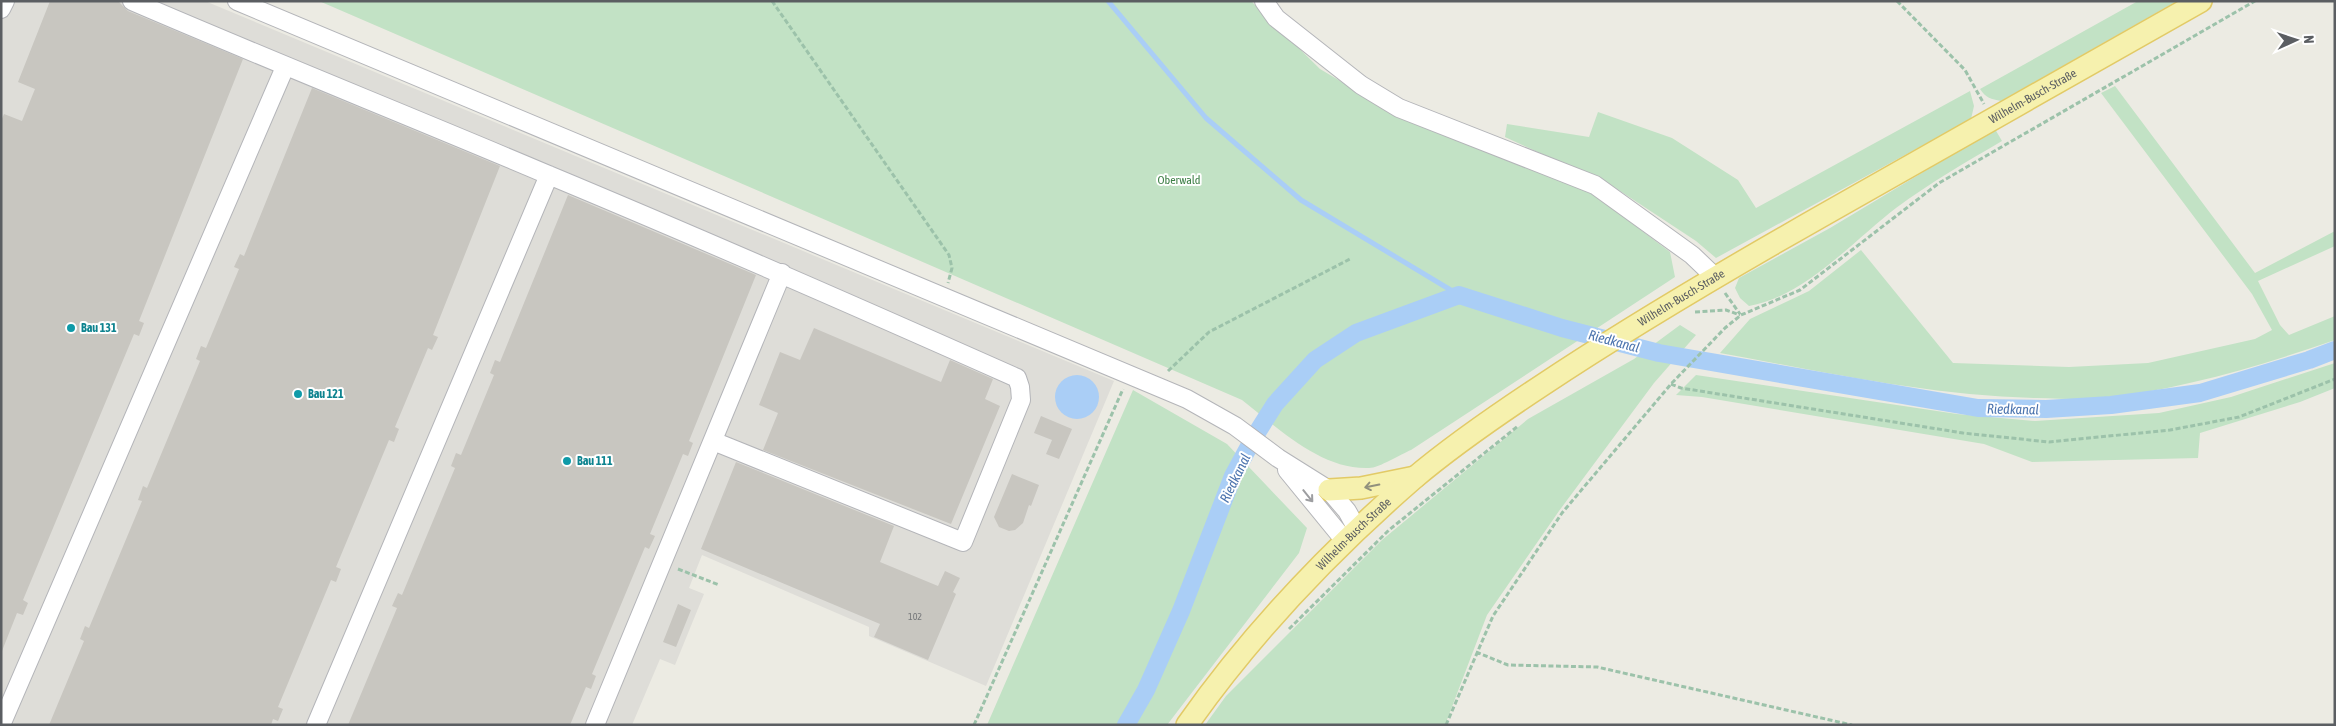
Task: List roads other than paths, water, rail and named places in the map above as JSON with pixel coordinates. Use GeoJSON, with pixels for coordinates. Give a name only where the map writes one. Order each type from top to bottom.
{"type":"FeatureCollection","features":[{"type":"Feature","properties":{"kind":"main road","name":"Wilhelm-Busch-Straße"},"geometry":{"type":"LineString","coordinates":[[1187,725],[1219,679],[1281,608],[1351,535],[1415,477],[1506,410],[1593,352],[1715,277],[2201,1]]}},
{"type":"Feature","properties":{"kind":"main road"},"geometry":{"type":"LineString","coordinates":[[1329,490],[1361,488],[1415,477]]}},
{"type":"Feature","properties":{"kind":"street"},"geometry":{"type":"LineString","coordinates":[[1,9],[4,1]]}},
{"type":"Feature","properties":{"kind":"street"},"geometry":{"type":"LineString","coordinates":[[132,1],[285,68],[549,175],[782,273],[1017,378],[1020,387],[1020,400],[963,542],[714,441]]}},
{"type":"Feature","properties":{"kind":"street"},"geometry":{"type":"LineString","coordinates":[[237,1],[1187,399],[1235,426],[1278,458],[1329,490],[1347,511],[1351,535]]}},
{"type":"Feature","properties":{"kind":"street"},"geometry":{"type":"LineString","coordinates":[[1264,1],[1276,18],[1361,85],[1399,108],[1595,184],[1669,237],[1692,255],[1715,277]]}},
{"type":"Feature","properties":{"kind":"street"},"geometry":{"type":"LineString","coordinates":[[1,724],[285,68]]}},
{"type":"Feature","properties":{"kind":"street"},"geometry":{"type":"LineString","coordinates":[[316,725],[549,175]]}},
{"type":"Feature","properties":{"kind":"street"},"geometry":{"type":"LineString","coordinates":[[595,725],[782,273]]}},
{"type":"Feature","properties":{"kind":"street"},"geometry":{"type":"LineString","coordinates":[[1278,458],[1351,535]]}},
{"type":"Feature","properties":{"kind":"water"},"geometry":{"type":"Polygon","coordinates":[[[1081,375],[1093,381],[1098,389],[1098,405],[1093,413],[1085,418],[1073,419],[1061,413],[1056,405],[1055,393],[1061,381],[1069,376],[1081,375]]]}},
{"type":"Feature","properties":{"kind":"waterway"},"geometry":{"type":"LineString","coordinates":[[1108,1],[1206,118],[1301,200],[1459,295]]}},
{"type":"Feature","properties":{"kind":"waterway","name":"Riedkanal"},"geometry":{"type":"LineString","coordinates":[[1126,725],[1146,690],[1181,611],[1233,476],[1275,404],[1315,360],[1356,333],[1459,295],[1562,328],[1659,353],[1978,408],[2046,409],[2111,405],[2200,393],[2309,360],[2335,350]]}},
{"type":"Feature","properties":{"kind":"place","name":"Bau 131"},"geometry":{"type":"Point","coordinates":[71,328]}},
{"type":"Feature","properties":{"kind":"place","name":"Bau 121"},"geometry":{"type":"Point","coordinates":[298,394]}},
{"type":"Feature","properties":{"kind":"place","name":"Bau 111"},"geometry":{"type":"Point","coordinates":[567,461]}},
{"type":"Feature","properties":{"kind":"park label","name":"Oberwald"},"geometry":{"type":"Point","coordinates":[1179,180]}}]}
